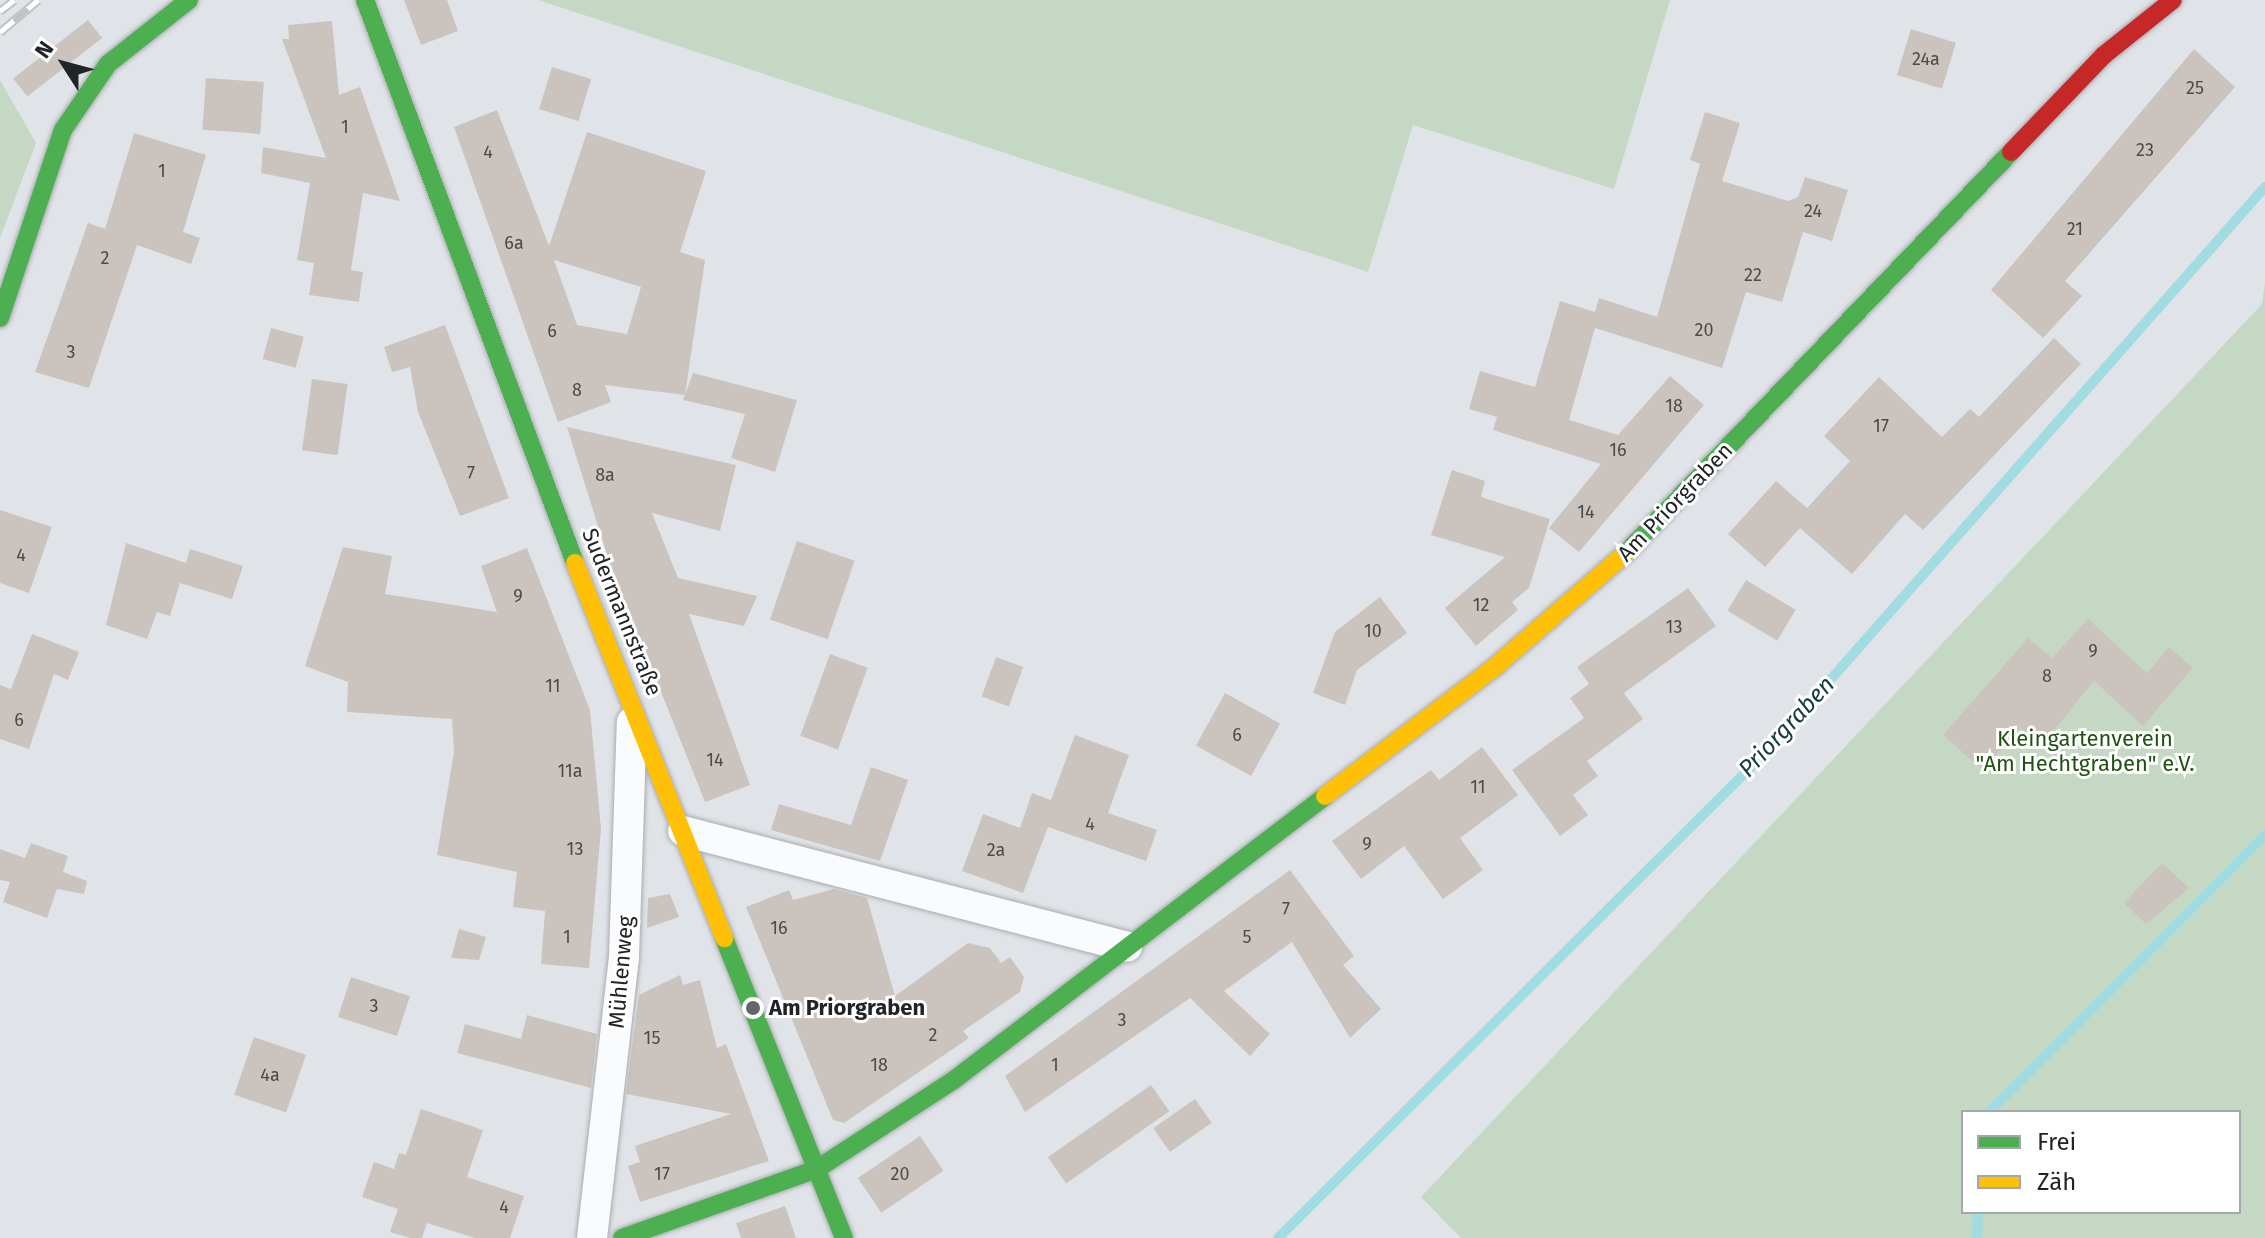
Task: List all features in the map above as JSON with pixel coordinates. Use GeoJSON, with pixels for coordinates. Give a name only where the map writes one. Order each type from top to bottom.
{"type":"FeatureCollection","features":[{"type":"Feature","properties":{"kind":"street"},"geometry":{"type":"LineString","coordinates":[[0,318],[63,130],[108,64],[189,0]]}},
{"type":"Feature","properties":{"kind":"street","name":"Sudermannstraße"},"geometry":{"type":"LineString","coordinates":[[365,0],[633,704],[844,1238]]}},
{"type":"Feature","properties":{"kind":"street","name":"Am Priorgraben"},"geometry":{"type":"LineString","coordinates":[[817,1169],[954,1080],[1496,666],[1616,564],[2104,55],[2173,0]]}},
{"type":"Feature","properties":{"kind":"street","name":"Mühlenweg"},"geometry":{"type":"LineString","coordinates":[[592,1238],[624,957],[633,704]]}},
{"type":"Feature","properties":{"kind":"street"},"geometry":{"type":"LineString","coordinates":[[683,831],[1127,947]]}},
{"type":"Feature","properties":{"kind":"street"},"geometry":{"type":"LineString","coordinates":[[622,1238],[817,1169]]}},
{"type":"Feature","properties":{"kind":"green space"},"geometry":{"type":"Polygon","coordinates":[[[538,0],[1670,0],[1614,189],[1413,125],[1368,272],[538,0]]]}},
{"type":"Feature","properties":{"kind":"green space"},"geometry":{"type":"Polygon","coordinates":[[[0,80],[36,143],[0,238],[0,80]]]}},
{"type":"Feature","properties":{"kind":"green space","name":"Kleingartenverein \"Am Hechtgraben\" e.V."},"geometry":{"type":"Polygon","coordinates":[[[2265,283],[2265,1238],[1461,1238],[1421,1197],[2262,304],[2265,283]]]}},
{"type":"Feature","properties":{"kind":"building"},"geometry":{"type":"Polygon","coordinates":[[[404,0],[447,0],[458,31],[421,45],[404,0]]]}},
{"type":"Feature","properties":{"kind":"building"},"geometry":{"type":"Polygon","coordinates":[[[88,20],[102,38],[27,97],[13,78],[88,20]]]}},
{"type":"Feature","properties":{"kind":"building"},"geometry":{"type":"Polygon","coordinates":[[[332,21],[339,95],[360,87],[400,201],[363,193],[351,270],[363,272],[359,302],[309,295],[314,263],[297,260],[310,183],[261,173],[263,147],[326,158],[282,39],[289,39],[288,25],[332,21]]]}},
{"type":"Feature","properties":{"kind":"building"},"geometry":{"type":"Polygon","coordinates":[[[1911,29],[1956,43],[1942,89],[1897,75],[1911,29]]]}},
{"type":"Feature","properties":{"kind":"building"},"geometry":{"type":"Polygon","coordinates":[[[2194,49],[2235,87],[2065,281],[2082,296],[2043,338],[1991,290],[2194,49]]]}},
{"type":"Feature","properties":{"kind":"building"},"geometry":{"type":"Polygon","coordinates":[[[552,67],[591,79],[578,121],[539,109],[552,67]]]}},
{"type":"Feature","properties":{"kind":"building"},"geometry":{"type":"Polygon","coordinates":[[[206,78],[264,82],[260,134],[202,130],[206,78]]]}},
{"type":"Feature","properties":{"kind":"building"},"geometry":{"type":"Polygon","coordinates":[[[497,110],[549,246],[587,132],[706,171],[680,252],[705,260],[685,395],[605,385],[611,402],[558,422],[454,127],[497,110]],[[554,260],[577,325],[627,334],[641,287],[554,260]]]}},
{"type":"Feature","properties":{"kind":"building"},"geometry":{"type":"Polygon","coordinates":[[[1705,112],[1740,123],[1722,181],[1788,201],[1798,197],[1805,177],[1848,190],[1832,241],[1803,232],[1782,302],[1746,292],[1722,368],[1595,328],[1569,420],[1618,435],[1670,376],[1704,405],[1579,552],[1549,528],[1601,464],[1493,430],[1497,417],[1469,409],[1480,371],[1535,387],[1560,301],[1595,312],[1599,298],[1657,317],[1700,164],[1690,160],[1705,112]]]}},
{"type":"Feature","properties":{"kind":"building"},"geometry":{"type":"Polygon","coordinates":[[[134,133],[206,155],[183,232],[200,238],[191,264],[137,245],[89,388],[35,372],[88,223],[105,229],[134,133]]]}},
{"type":"Feature","properties":{"kind":"building"},"geometry":{"type":"Polygon","coordinates":[[[445,325],[509,498],[460,516],[418,412],[410,367],[392,372],[384,347],[445,325]]]}},
{"type":"Feature","properties":{"kind":"building"},"geometry":{"type":"Polygon","coordinates":[[[271,328],[304,337],[296,368],[263,359],[271,328]]]}},
{"type":"Feature","properties":{"kind":"building"},"geometry":{"type":"Polygon","coordinates":[[[2054,338],[2081,364],[1923,530],[1905,514],[1852,574],[1800,528],[1765,567],[1728,534],[1776,481],[1807,508],[1850,461],[1824,436],[1879,377],[1942,437],[1970,409],[1979,417],[2054,338]]]}},
{"type":"Feature","properties":{"kind":"building"},"geometry":{"type":"Polygon","coordinates":[[[693,373],[797,400],[775,472],[731,458],[745,414],[683,400],[693,373]]]}},
{"type":"Feature","properties":{"kind":"building"},"geometry":{"type":"Polygon","coordinates":[[[312,379],[348,384],[338,455],[302,450],[312,379]]]}},
{"type":"Feature","properties":{"kind":"building"},"geometry":{"type":"Polygon","coordinates":[[[567,427],[736,465],[720,531],[652,513],[678,578],[757,596],[744,626],[689,614],[750,785],[705,802],[609,561],[567,427]]]}},
{"type":"Feature","properties":{"kind":"building"},"geometry":{"type":"Polygon","coordinates":[[[1452,470],[1485,481],[1481,497],[1550,519],[1529,588],[1512,602],[1518,610],[1476,646],[1445,608],[1505,557],[1431,535],[1452,470]]]}},
{"type":"Feature","properties":{"kind":"building"},"geometry":{"type":"Polygon","coordinates":[[[0,510],[52,527],[29,593],[0,583],[0,510]]]}},
{"type":"Feature","properties":{"kind":"building"},"geometry":{"type":"Polygon","coordinates":[[[797,541],[855,561],[828,639],[770,619],[797,541]]]}},
{"type":"Feature","properties":{"kind":"building"},"geometry":{"type":"Polygon","coordinates":[[[126,543],[186,563],[190,549],[243,566],[232,599],[180,583],[170,616],[157,612],[147,639],[106,625],[126,543]]]}},
{"type":"Feature","properties":{"kind":"building"},"geometry":{"type":"Polygon","coordinates":[[[343,547],[392,556],[385,594],[497,612],[481,566],[527,548],[590,710],[601,829],[589,968],[541,964],[545,911],[513,907],[517,872],[437,855],[454,752],[452,719],[347,712],[348,682],[305,666],[343,547]]]}},
{"type":"Feature","properties":{"kind":"building"},"geometry":{"type":"Polygon","coordinates":[[[1746,580],[1796,610],[1777,641],[1727,611],[1746,580]]]}},
{"type":"Feature","properties":{"kind":"building"},"geometry":{"type":"Polygon","coordinates":[[[1688,588],[1716,626],[1624,693],[1643,719],[1587,761],[1598,776],[1573,795],[1588,815],[1560,836],[1512,770],[1584,718],[1570,698],[1589,684],[1577,667],[1688,588]]]}},
{"type":"Feature","properties":{"kind":"building"},"geometry":{"type":"Polygon","coordinates":[[[1380,597],[1407,633],[1357,670],[1345,705],[1313,693],[1335,632],[1380,597]]]}},
{"type":"Feature","properties":{"kind":"building"},"geometry":{"type":"Polygon","coordinates":[[[2088,619],[2147,673],[2169,647],[2193,668],[2143,726],[2094,681],[2041,746],[2020,728],[1983,770],[1943,735],[2028,638],[2052,658],[2088,619]]]}},
{"type":"Feature","properties":{"kind":"building"},"geometry":{"type":"Polygon","coordinates":[[[32,634],[79,652],[68,680],[54,674],[29,749],[0,739],[0,685],[11,689],[32,634]]]}},
{"type":"Feature","properties":{"kind":"building"},"geometry":{"type":"Polygon","coordinates":[[[830,654],[868,668],[838,749],[800,736],[830,654]]]}},
{"type":"Feature","properties":{"kind":"building"},"geometry":{"type":"Polygon","coordinates":[[[996,657],[1023,667],[1009,706],[982,696],[996,657]]]}},
{"type":"Feature","properties":{"kind":"building"},"geometry":{"type":"Polygon","coordinates":[[[1225,693],[1280,724],[1251,776],[1196,745],[1225,693]]]}},
{"type":"Feature","properties":{"kind":"building"},"geometry":{"type":"Polygon","coordinates":[[[1075,735],[1129,755],[1108,813],[1157,830],[1146,861],[1048,827],[1023,893],[962,871],[983,814],[1020,828],[1032,793],[1051,800],[1075,735]]]}},
{"type":"Feature","properties":{"kind":"building"},"geometry":{"type":"Polygon","coordinates":[[[1482,747],[1518,795],[1460,838],[1483,870],[1443,899],[1404,846],[1361,879],[1332,841],[1431,770],[1439,780],[1482,747]]]}},
{"type":"Feature","properties":{"kind":"building"},"geometry":{"type":"Polygon","coordinates":[[[871,767],[908,780],[880,861],[771,830],[779,804],[851,825],[871,767]]]}},
{"type":"Feature","properties":{"kind":"building"},"geometry":{"type":"Polygon","coordinates":[[[31,843],[68,856],[63,872],[87,881],[84,894],[57,889],[47,918],[3,902],[10,882],[0,880],[0,849],[25,858],[31,843]]]}},
{"type":"Feature","properties":{"kind":"building"},"geometry":{"type":"Polygon","coordinates":[[[2162,863],[2189,888],[2146,924],[2124,903],[2162,863]]]}},
{"type":"Feature","properties":{"kind":"building"},"geometry":{"type":"Polygon","coordinates":[[[1290,870],[1354,956],[1343,965],[1381,1009],[1350,1038],[1292,942],[1224,991],[1270,1034],[1250,1056],[1190,998],[1025,1112],[1005,1076],[1290,870]]]}},
{"type":"Feature","properties":{"kind":"building"},"geometry":{"type":"Polygon","coordinates":[[[834,889],[867,898],[895,996],[968,943],[990,948],[1001,963],[1010,957],[1024,977],[1020,992],[963,1031],[969,1038],[844,1123],[833,1120],[746,907],[789,890],[793,900],[834,889]]]}},
{"type":"Feature","properties":{"kind":"building"},"geometry":{"type":"Polygon","coordinates":[[[670,894],[679,917],[647,928],[648,898],[670,894]]]}},
{"type":"Feature","properties":{"kind":"building"},"geometry":{"type":"Polygon","coordinates":[[[459,929],[486,937],[479,960],[451,958],[459,929]]]}},
{"type":"Feature","properties":{"kind":"building"},"geometry":{"type":"Polygon","coordinates":[[[680,975],[683,985],[700,980],[717,1048],[726,1044],[769,1161],[640,1202],[628,1166],[640,1162],[635,1146],[731,1114],[626,1094],[639,995],[680,975]]]}},
{"type":"Feature","properties":{"kind":"building"},"geometry":{"type":"Polygon","coordinates":[[[351,977],[410,996],[397,1036],[338,1017],[351,977]]]}},
{"type":"Feature","properties":{"kind":"building"},"geometry":{"type":"Polygon","coordinates":[[[527,1015],[597,1034],[591,1088],[457,1053],[465,1024],[521,1039],[527,1015]]]}},
{"type":"Feature","properties":{"kind":"building"},"geometry":{"type":"Polygon","coordinates":[[[254,1037],[306,1055],[286,1113],[234,1095],[254,1037]]]}},
{"type":"Feature","properties":{"kind":"building"},"geometry":{"type":"Polygon","coordinates":[[[1151,1085],[1169,1111],[1066,1183],[1048,1157],[1151,1085]]]}},
{"type":"Feature","properties":{"kind":"building"},"geometry":{"type":"Polygon","coordinates":[[[1195,1099],[1212,1123],[1170,1152],[1153,1128],[1195,1099]]]}},
{"type":"Feature","properties":{"kind":"building"},"geometry":{"type":"Polygon","coordinates":[[[421,1109],[483,1130],[467,1177],[524,1196],[510,1238],[475,1238],[427,1223],[422,1238],[410,1238],[390,1232],[398,1209],[362,1197],[374,1162],[394,1169],[399,1153],[406,1155],[421,1109]]]}},
{"type":"Feature","properties":{"kind":"building"},"geometry":{"type":"Polygon","coordinates":[[[920,1136],[943,1171],[881,1213],[858,1178],[920,1136]]]}},
{"type":"Feature","properties":{"kind":"building"},"geometry":{"type":"Polygon","coordinates":[[[785,1206],[796,1238],[741,1238],[736,1223],[785,1206]]]}},
{"type":"Feature","properties":{"kind":"waterway","name":"Priorgraben"},"geometry":{"type":"LineString","coordinates":[[1278,1238],[1771,747],[2265,187]]}},
{"type":"Feature","properties":{"kind":"waterway"},"geometry":{"type":"LineString","coordinates":[[1991,1110],[2265,835]]}},
{"type":"Feature","properties":{"kind":"waterway"},"geometry":{"type":"LineString","coordinates":[[1977,1238],[1978,1214]]}},
{"type":"Feature","properties":{"kind":"railway"},"geometry":{"type":"LineString","coordinates":[[0,11],[14,0]]}},
{"type":"Feature","properties":{"kind":"railway"},"geometry":{"type":"LineString","coordinates":[[0,32],[38,0]]}},
{"type":"Feature","properties":{"kind":"traffic: fast"},"geometry":{"type":"LineString","coordinates":[[0,318],[63,130],[108,64],[189,0]]}},
{"type":"Feature","properties":{"kind":"traffic: fast"},"geometry":{"type":"LineString","coordinates":[[365,0],[575,563]]}},
{"type":"Feature","properties":{"kind":"traffic: fast"},"geometry":{"type":"LineString","coordinates":[[1625,554],[2011,152]]}},
{"type":"Feature","properties":{"kind":"traffic: fast"},"geometry":{"type":"LineString","coordinates":[[622,1238],[817,1169],[954,1080],[1325,796]]}},
{"type":"Feature","properties":{"kind":"traffic: fast"},"geometry":{"type":"LineString","coordinates":[[724,938],[844,1238]]}},
{"type":"Feature","properties":{"kind":"traffic: slow"},"geometry":{"type":"LineString","coordinates":[[1325,796],[1496,666],[1625,554]]}},
{"type":"Feature","properties":{"kind":"traffic: slow"},"geometry":{"type":"LineString","coordinates":[[575,563],[724,938]]}},
{"type":"Feature","properties":{"kind":"traffic: jam"},"geometry":{"type":"LineString","coordinates":[[2011,152],[2104,55],[2173,0]]}},
{"type":"Feature","properties":{"kind":"place","name":"Am Priorgraben"},"geometry":{"type":"Point","coordinates":[753,1008]}}]}
